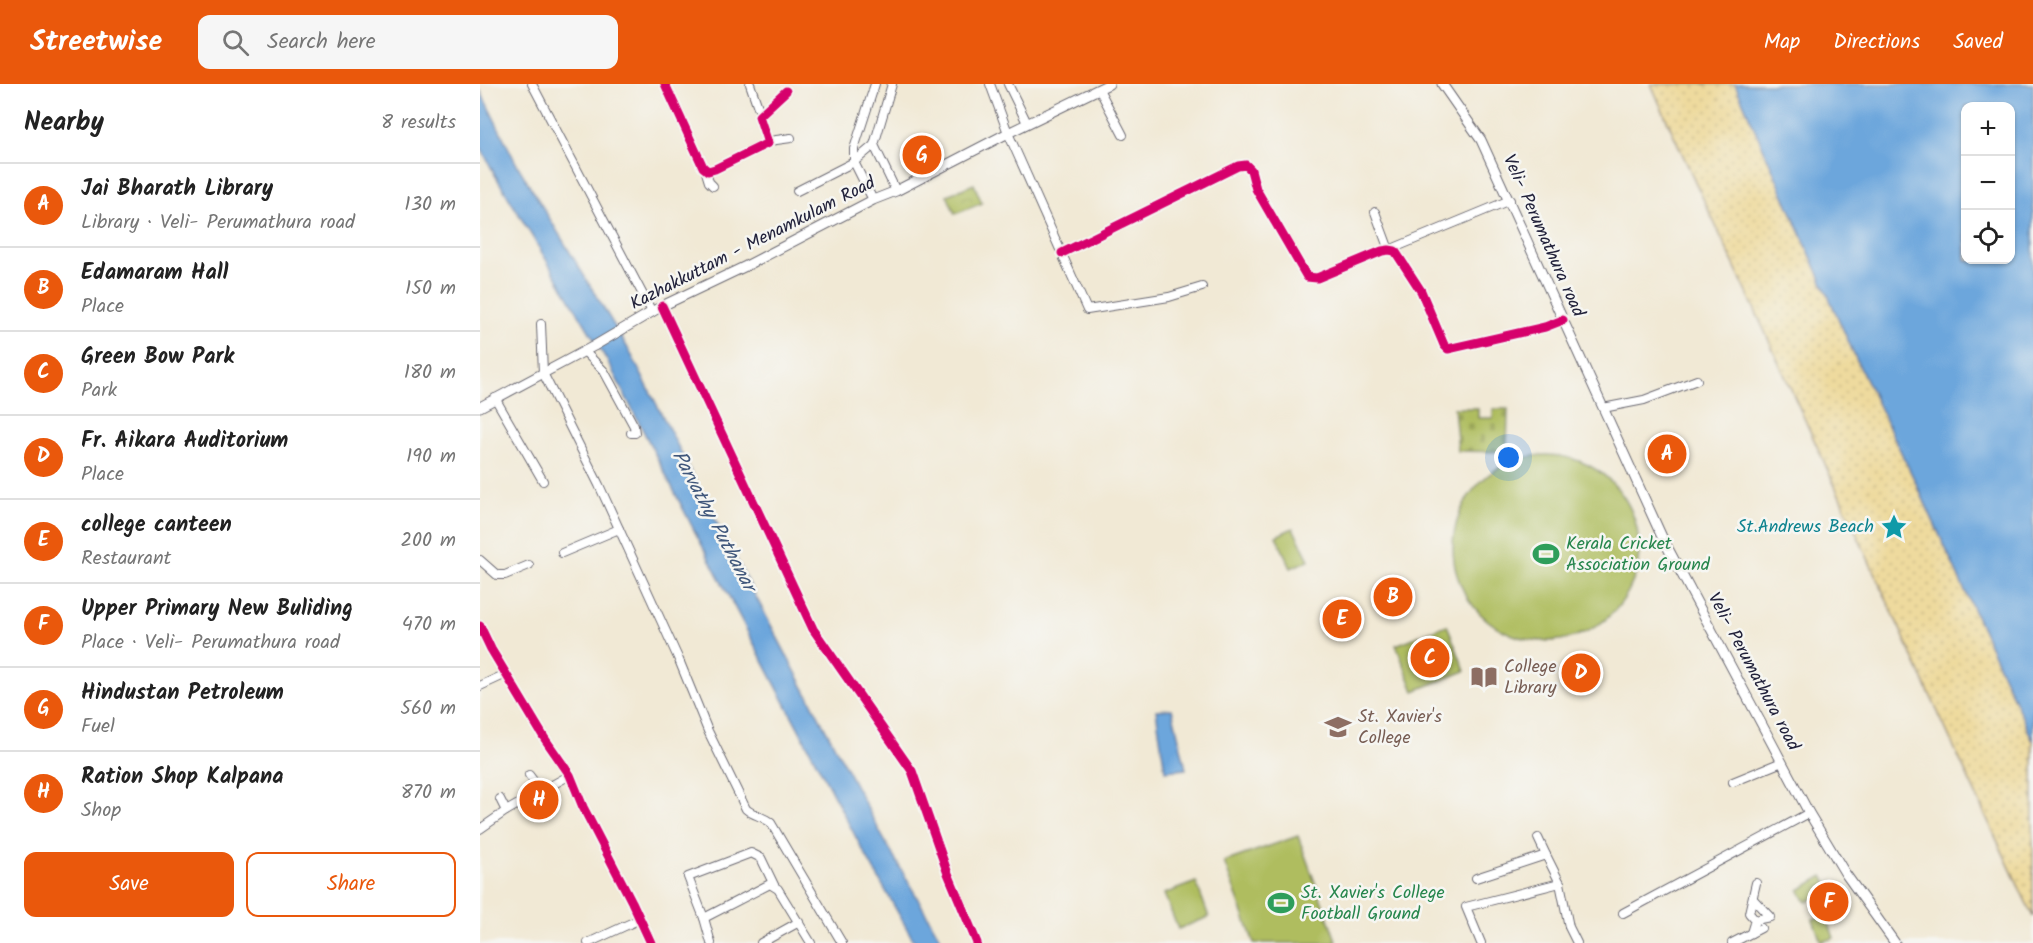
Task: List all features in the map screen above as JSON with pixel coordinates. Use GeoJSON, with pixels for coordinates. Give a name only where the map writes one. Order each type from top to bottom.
{"type":"FeatureCollection","features":[{"type":"Feature","properties":{"kind":"main road","name":"Kazhakkuttam - Menamkulam Road"},"geometry":{"type":"LineString","coordinates":[[480,407],[594,346],[662,306],[1109,84]]}},
{"type":"Feature","properties":{"kind":"main road","name":"Veli- Perumathura road"},"geometry":{"type":"LineString","coordinates":[[1442,84],[1481,140],[1662,537],[1809,813],[1845,873],[1895,943]]}},
{"type":"Feature","properties":{"kind":"street"},"geometry":{"type":"LineString","coordinates":[[532,84],[652,312]]}},
{"type":"Feature","properties":{"kind":"street"},"geometry":{"type":"LineString","coordinates":[[666,84],[709,182],[713,186]]}},
{"type":"Feature","properties":{"kind":"street"},"geometry":{"type":"LineString","coordinates":[[750,84],[760,114],[759,118],[769,141]]}},
{"type":"Feature","properties":{"kind":"street"},"geometry":{"type":"LineString","coordinates":[[873,200],[854,162],[854,149],[875,84]]}},
{"type":"Feature","properties":{"kind":"street"},"geometry":{"type":"LineString","coordinates":[[797,191],[854,162],[874,145],[892,84]]}},
{"type":"Feature","properties":{"kind":"street"},"geometry":{"type":"LineString","coordinates":[[990,84],[1008,133],[1087,310],[1169,297],[1202,287]]}},
{"type":"Feature","properties":{"kind":"street"},"geometry":{"type":"LineString","coordinates":[[1008,84],[1027,123]]}},
{"type":"Feature","properties":{"kind":"street"},"geometry":{"type":"LineString","coordinates":[[1099,89],[1123,135]]}},
{"type":"Feature","properties":{"kind":"street"},"geometry":{"type":"LineString","coordinates":[[760,114],[786,91]]}},
{"type":"Feature","properties":{"kind":"street"},"geometry":{"type":"LineString","coordinates":[[705,170],[715,169],[767,145],[769,141],[791,138]]}},
{"type":"Feature","properties":{"kind":"street"},"geometry":{"type":"LineString","coordinates":[[874,145],[896,191]]}},
{"type":"Feature","properties":{"kind":"street"},"geometry":{"type":"LineString","coordinates":[[1062,253],[1243,165],[1251,170],[1256,189],[1307,277],[1317,278],[1510,200]]}},
{"type":"Feature","properties":{"kind":"street"},"geometry":{"type":"LineString","coordinates":[[1375,212],[1389,249],[1398,254],[1421,291],[1444,345],[1449,349],[1545,327],[1563,320]]}},
{"type":"Feature","properties":{"kind":"street"},"geometry":{"type":"LineString","coordinates":[[662,306],[813,629],[912,771],[947,871],[977,943]]}},
{"type":"Feature","properties":{"kind":"street"},"geometry":{"type":"LineString","coordinates":[[541,324],[543,373],[599,485],[679,660],[708,731],[746,809],[771,823],[842,943]]}},
{"type":"Feature","properties":{"kind":"street"},"geometry":{"type":"LineString","coordinates":[[584,351],[604,371],[634,426],[635,433],[631,433]]}},
{"type":"Feature","properties":{"kind":"street"},"geometry":{"type":"LineString","coordinates":[[1603,408],[1644,400],[1697,380]]}},
{"type":"Feature","properties":{"kind":"street"},"geometry":{"type":"LineString","coordinates":[[495,398],[543,480]]}},
{"type":"Feature","properties":{"kind":"street"},"geometry":{"type":"LineString","coordinates":[[562,553],[619,529]]}},
{"type":"Feature","properties":{"kind":"street"},"geometry":{"type":"LineString","coordinates":[[480,560],[497,575],[505,575],[529,565]]}},
{"type":"Feature","properties":{"kind":"street"},"geometry":{"type":"LineString","coordinates":[[480,626],[544,739],[570,775],[583,807],[651,943]]}},
{"type":"Feature","properties":{"kind":"street"},"geometry":{"type":"LineString","coordinates":[[480,686],[506,674]]}},
{"type":"Feature","properties":{"kind":"street"},"geometry":{"type":"LineString","coordinates":[[1733,782],[1782,762]]}},
{"type":"Feature","properties":{"kind":"street"},"geometry":{"type":"LineString","coordinates":[[529,775],[541,791]]}},
{"type":"Feature","properties":{"kind":"street"},"geometry":{"type":"LineString","coordinates":[[480,829],[506,811],[570,775]]}},
{"type":"Feature","properties":{"kind":"street"},"geometry":{"type":"LineString","coordinates":[[500,799],[506,811]]}},
{"type":"Feature","properties":{"kind":"street"},"geometry":{"type":"LineString","coordinates":[[1623,913],[1809,813]]}},
{"type":"Feature","properties":{"kind":"street"},"geometry":{"type":"LineString","coordinates":[[1538,838],[1560,883],[1569,927],[1577,943]]}},
{"type":"Feature","properties":{"kind":"street"},"geometry":{"type":"LineString","coordinates":[[711,943],[688,877],[751,853],[761,858],[774,885],[811,943]]}},
{"type":"Feature","properties":{"kind":"street"},"geometry":{"type":"LineString","coordinates":[[1476,878],[1546,855]]}},
{"type":"Feature","properties":{"kind":"street"},"geometry":{"type":"LineString","coordinates":[[1481,943],[1466,907],[1560,883]]}},
{"type":"Feature","properties":{"kind":"street"},"geometry":{"type":"LineString","coordinates":[[1755,920],[1749,914],[1756,883]]}},
{"type":"Feature","properties":{"kind":"street"},"geometry":{"type":"LineString","coordinates":[[704,918],[764,885],[774,885]]}},
{"type":"Feature","properties":{"kind":"street"},"geometry":{"type":"LineString","coordinates":[[1752,899],[1770,917],[1755,920]]}},
{"type":"Feature","properties":{"kind":"street"},"geometry":{"type":"LineString","coordinates":[[588,943],[640,919]]}},
{"type":"Feature","properties":{"kind":"street"},"geometry":{"type":"LineString","coordinates":[[1751,933],[1755,920]]}},
{"type":"Feature","properties":{"kind":"street"},"geometry":{"type":"LineString","coordinates":[[761,943],[799,922]]}},
{"type":"Feature","properties":{"kind":"street"},"geometry":{"type":"LineString","coordinates":[[1732,943],[1761,928]]}},
{"type":"Feature","properties":{"kind":"sand","name":"St.Andrews Beach"},"geometry":{"type":"Polygon","coordinates":[[[1651,84],[1735,84],[1857,361],[1916,483],[2033,741],[2033,917],[1935,705],[1651,84]]]}},
{"type":"Feature","properties":{"kind":"green space"},"geometry":{"type":"Polygon","coordinates":[[[974,184],[982,203],[955,214],[947,195],[974,184]]]}},
{"type":"Feature","properties":{"kind":"green space"},"geometry":{"type":"Polygon","coordinates":[[[1454,408],[1478,408],[1478,418],[1493,418],[1493,409],[1508,409],[1507,452],[1458,451],[1454,408]]]}},
{"type":"Feature","properties":{"kind":"green space","name":"Kerala Cricket Association Ground"},"geometry":{"type":"Polygon","coordinates":[[[1546,455],[1581,462],[1612,482],[1632,513],[1639,548],[1632,583],[1612,614],[1581,634],[1546,641],[1511,634],[1480,614],[1460,583],[1453,548],[1460,513],[1480,482],[1511,462],[1546,455]]]}},
{"type":"Feature","properties":{"kind":"green space"},"geometry":{"type":"Polygon","coordinates":[[[1293,528],[1309,560],[1291,568],[1276,536],[1293,528]]]}},
{"type":"Feature","properties":{"kind":"green space"},"geometry":{"type":"Polygon","coordinates":[[[1447,625],[1465,671],[1414,691],[1396,645],[1447,625]]]}},
{"type":"Feature","properties":{"kind":"green space","name":"St. Xavier's College Football Ground"},"geometry":{"type":"Polygon","coordinates":[[[1298,836],[1337,943],[1254,943],[1224,862],[1298,836]]]}},
{"type":"Feature","properties":{"kind":"green space"},"geometry":{"type":"Polygon","coordinates":[[[1823,876],[1832,891],[1806,902],[1799,890],[1823,876]]]}},
{"type":"Feature","properties":{"kind":"green space"},"geometry":{"type":"Polygon","coordinates":[[[1196,882],[1209,917],[1178,929],[1164,894],[1196,882]]]}},
{"type":"Feature","properties":{"kind":"green space"},"geometry":{"type":"Polygon","coordinates":[[[1826,915],[1834,938],[1821,942],[1813,919],[1826,915]]]}},
{"type":"Feature","properties":{"kind":"water"},"geometry":{"type":"Polygon","coordinates":[[[1735,84],[2033,84],[2033,741],[1916,483],[1857,361],[1735,84]]]}},
{"type":"Feature","properties":{"kind":"water","name":"Parvathy Puthanar"},"geometry":{"type":"Polygon","coordinates":[[[480,90],[516,163],[629,350],[717,523],[881,834],[943,943],[915,943],[860,845],[608,362],[495,175],[480,146],[480,90]]]}},
{"type":"Feature","properties":{"kind":"water"},"geometry":{"type":"Polygon","coordinates":[[[1172,709],[1186,769],[1165,771],[1156,710],[1172,709]]]}},
{"type":"Feature","properties":{"kind":"cycle path"},"geometry":{"type":"LineString","coordinates":[[665,84],[703,167],[708,171],[768,143],[759,116],[786,91]]}},
{"type":"Feature","properties":{"kind":"cycle path"},"geometry":{"type":"LineString","coordinates":[[1062,253],[1238,166],[1246,165],[1251,170],[1256,189],[1307,277],[1317,278],[1382,251],[1395,251],[1421,291],[1444,345],[1448,349],[1545,327],[1563,320]]}},
{"type":"Feature","properties":{"kind":"cycle path"},"geometry":{"type":"LineString","coordinates":[[662,306],[813,629],[912,771],[947,871],[977,943]]}},
{"type":"Feature","properties":{"kind":"cycle path"},"geometry":{"type":"LineString","coordinates":[[480,626],[491,649],[545,739],[570,775],[583,807],[651,943]]}},
{"type":"Feature","properties":{"kind":"place","name":"Hindustan Petroleum"},"geometry":{"type":"Point","coordinates":[922,155]}},
{"type":"Feature","properties":{"kind":"place","name":"Jai Bharath Library"},"geometry":{"type":"Point","coordinates":[1667,454]}},
{"type":"Feature","properties":{"kind":"place","name":"St.Andrews Beach"},"geometry":{"type":"Point","coordinates":[1894,527]}},
{"type":"Feature","properties":{"kind":"place","name":"Kerala Cricket Association Ground"},"geometry":{"type":"Point","coordinates":[1546,554]}},
{"type":"Feature","properties":{"kind":"place","name":"Edamaram Hall"},"geometry":{"type":"Point","coordinates":[1393,597]}},
{"type":"Feature","properties":{"kind":"place","name":"college canteen"},"geometry":{"type":"Point","coordinates":[1342,619]}},
{"type":"Feature","properties":{"kind":"place","name":"Green Bow Park"},"geometry":{"type":"Point","coordinates":[1430,658]}},
{"type":"Feature","properties":{"kind":"place","name":"Fr. Aikara Auditorium"},"geometry":{"type":"Point","coordinates":[1581,673]}},
{"type":"Feature","properties":{"kind":"place","name":"College Library"},"geometry":{"type":"Point","coordinates":[1484,677]}},
{"type":"Feature","properties":{"kind":"place","name":"St. Xavier's College"},"geometry":{"type":"Point","coordinates":[1338,727]}},
{"type":"Feature","properties":{"kind":"place","name":"Ration Shop Kalpana"},"geometry":{"type":"Point","coordinates":[539,800]}},
{"type":"Feature","properties":{"kind":"place","name":"Upper Primary New Buliding"},"geometry":{"type":"Point","coordinates":[1829,902]}},
{"type":"Feature","properties":{"kind":"place","name":"St. Xavier's College Football Ground"},"geometry":{"type":"Point","coordinates":[1281,903]}}]}
